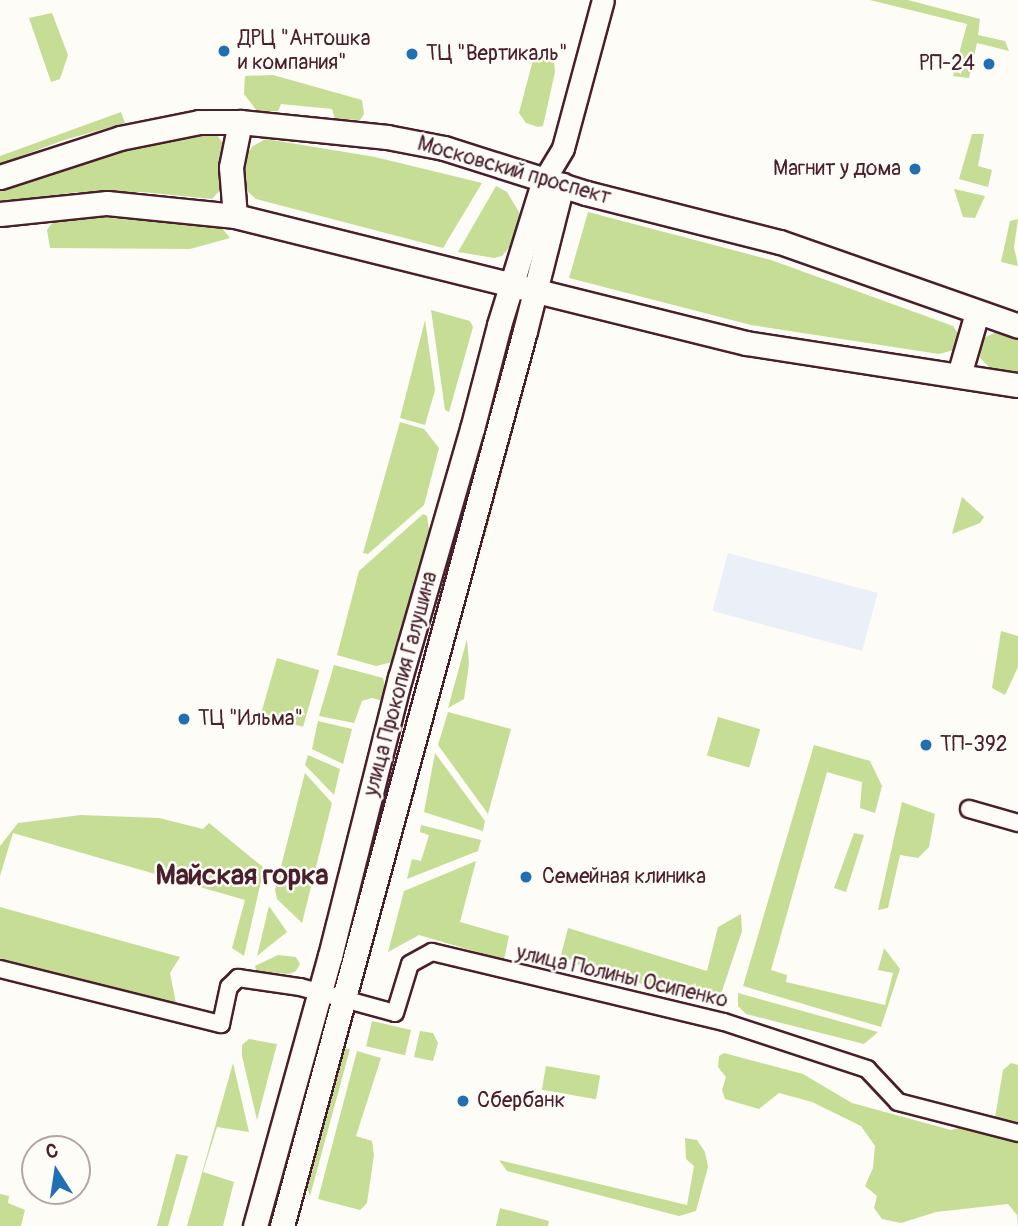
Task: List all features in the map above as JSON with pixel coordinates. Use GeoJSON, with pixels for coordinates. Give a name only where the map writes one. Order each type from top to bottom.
{"type":"FeatureCollection","features":[{"type":"Feature","properties":{"kind":"main road","name":"Московский проспект"},"geometry":{"type":"LineString","coordinates":[[0,177],[70,152],[157,129],[199,122],[240,122],[387,137],[502,164],[553,183],[780,242],[1018,326]]}},
{"type":"Feature","properties":{"kind":"main road"},"geometry":{"type":"LineString","coordinates":[[235,216],[231,167],[240,122]]}},
{"type":"Feature","properties":{"kind":"main road","name":"улица Прокопия Галушина"},"geometry":{"type":"LineString","coordinates":[[255,1226],[400,678],[511,285],[553,183]]}},
{"type":"Feature","properties":{"kind":"main road","name":"улица Прокопия Галушина"},"geometry":{"type":"LineString","coordinates":[[282,1226],[536,293],[553,183]]}},
{"type":"Feature","properties":{"kind":"main road"},"geometry":{"type":"LineString","coordinates":[[0,214],[107,202],[235,216],[442,265],[536,293],[746,343],[1018,385]]}},
{"type":"Feature","properties":{"kind":"main road"},"geometry":{"type":"LineString","coordinates":[[959,375],[977,313]]}},
{"type":"Feature","properties":{"kind":"street","name":"улица Прокопия Галушина"},"geometry":{"type":"LineString","coordinates":[[553,183],[603,0]]}},
{"type":"Feature","properties":{"kind":"street"},"geometry":{"type":"LineString","coordinates":[[969,809],[1018,823]]}},
{"type":"Feature","properties":{"kind":"street","name":"улица Полины Осипенко"},"geometry":{"type":"LineString","coordinates":[[0,969],[221,1024],[229,987],[238,978],[300,987],[395,1013],[410,964],[432,952],[724,1022],[867,1069],[898,1102],[1018,1133]]}},
{"type":"Feature","properties":{"kind":"shaded area"},"geometry":{"type":"Polygon","coordinates":[[[728,553],[878,593],[862,651],[712,611],[728,553]]]}},
{"type":"Feature","properties":{"kind":"green space"},"geometry":{"type":"Polygon","coordinates":[[[870,0],[908,0],[980,19],[978,35],[1005,41],[1009,51],[977,43],[969,78],[953,76],[967,24],[870,0]]]}},
{"type":"Feature","properties":{"kind":"green space"},"geometry":{"type":"Polygon","coordinates":[[[52,13],[68,55],[60,79],[51,82],[29,18],[52,13]]]}},
{"type":"Feature","properties":{"kind":"green space"},"geometry":{"type":"Polygon","coordinates":[[[542,48],[553,49],[555,72],[543,126],[538,127],[526,123],[519,113],[534,56],[542,48]]]}},
{"type":"Feature","properties":{"kind":"green space"},"geometry":{"type":"Polygon","coordinates":[[[273,75],[362,100],[364,114],[360,120],[335,119],[332,109],[281,104],[278,111],[257,111],[244,94],[245,76],[273,75]]]}},
{"type":"Feature","properties":{"kind":"green space"},"geometry":{"type":"Polygon","coordinates":[[[121,112],[125,123],[64,140],[0,164],[0,156],[121,112]]]}},
{"type":"Feature","properties":{"kind":"green space"},"geometry":{"type":"Polygon","coordinates":[[[216,133],[225,147],[221,189],[212,199],[142,192],[78,192],[0,202],[0,189],[54,170],[186,134],[216,133]]]}},
{"type":"Feature","properties":{"kind":"green space"},"geometry":{"type":"Polygon","coordinates":[[[972,134],[984,134],[978,166],[992,170],[988,187],[959,179],[972,134]]]}},
{"type":"Feature","properties":{"kind":"green space"},"geometry":{"type":"Polygon","coordinates":[[[266,139],[375,157],[482,183],[443,248],[256,199],[246,190],[241,174],[245,157],[253,146],[266,139]]]}},
{"type":"Feature","properties":{"kind":"green space"},"geometry":{"type":"Polygon","coordinates":[[[496,186],[507,192],[519,212],[520,223],[515,240],[502,256],[494,258],[458,252],[496,186]]]}},
{"type":"Feature","properties":{"kind":"green space"},"geometry":{"type":"Polygon","coordinates":[[[954,189],[985,196],[975,218],[963,217],[954,189]]]}},
{"type":"Feature","properties":{"kind":"green space"},"geometry":{"type":"Polygon","coordinates":[[[588,212],[771,260],[953,326],[959,335],[954,350],[939,354],[751,325],[569,278],[588,212]]]}},
{"type":"Feature","properties":{"kind":"green space"},"geometry":{"type":"Polygon","coordinates":[[[86,216],[221,227],[230,238],[190,249],[50,248],[47,230],[55,219],[86,216]]]}},
{"type":"Feature","properties":{"kind":"green space"},"geometry":{"type":"Polygon","coordinates":[[[1018,219],[1014,247],[1018,266],[1001,262],[1010,221],[1018,219]]]}},
{"type":"Feature","properties":{"kind":"green space"},"geometry":{"type":"Polygon","coordinates":[[[431,310],[470,321],[473,327],[449,412],[445,410],[431,310]]]}},
{"type":"Feature","properties":{"kind":"green space"},"geometry":{"type":"Polygon","coordinates":[[[425,320],[435,390],[425,425],[400,418],[425,320]]]}},
{"type":"Feature","properties":{"kind":"green space"},"geometry":{"type":"Polygon","coordinates":[[[1000,330],[1018,335],[1018,375],[993,371],[980,358],[982,339],[1000,330]]]}},
{"type":"Feature","properties":{"kind":"green space"},"geometry":{"type":"Polygon","coordinates":[[[528,344],[536,346],[485,537],[477,535],[528,344]]]}},
{"type":"Feature","properties":{"kind":"green space"},"geometry":{"type":"Polygon","coordinates":[[[400,422],[424,429],[439,448],[424,505],[368,554],[363,553],[400,422]]]}},
{"type":"Feature","properties":{"kind":"green space"},"geometry":{"type":"Polygon","coordinates":[[[962,497],[984,517],[980,523],[952,534],[962,497]]]}},
{"type":"Feature","properties":{"kind":"green space"},"geometry":{"type":"Polygon","coordinates":[[[423,514],[427,516],[430,536],[393,662],[376,666],[337,655],[359,571],[423,514]]]}},
{"type":"Feature","properties":{"kind":"green space"},"geometry":{"type":"Polygon","coordinates":[[[1001,631],[1018,636],[1018,667],[1005,695],[992,688],[1001,631]]]}},
{"type":"Feature","properties":{"kind":"green space"},"geometry":{"type":"Polygon","coordinates":[[[467,639],[469,664],[464,699],[448,708],[467,639]]]}},
{"type":"Feature","properties":{"kind":"green space"},"geometry":{"type":"Polygon","coordinates":[[[277,658],[319,670],[303,727],[261,715],[277,658]]]}},
{"type":"Feature","properties":{"kind":"green space"},"geometry":{"type":"Polygon","coordinates":[[[334,665],[383,678],[387,695],[383,701],[372,698],[362,701],[354,723],[319,716],[334,665]]]}},
{"type":"Feature","properties":{"kind":"green space"},"geometry":{"type":"Polygon","coordinates":[[[448,712],[511,729],[488,814],[438,745],[448,712]]]}},
{"type":"Feature","properties":{"kind":"green space"},"geometry":{"type":"Polygon","coordinates":[[[718,717],[760,729],[749,768],[707,755],[718,717]]]}},
{"type":"Feature","properties":{"kind":"green space"},"geometry":{"type":"Polygon","coordinates":[[[318,721],[352,729],[343,764],[312,749],[318,721]]]}},
{"type":"Feature","properties":{"kind":"green space"},"geometry":{"type":"Polygon","coordinates":[[[814,745],[870,761],[882,786],[875,813],[860,808],[862,782],[827,772],[771,970],[787,975],[786,982],[885,1005],[893,973],[878,970],[884,948],[900,969],[881,1027],[743,986],[814,745]]]}},
{"type":"Feature","properties":{"kind":"green space"},"geometry":{"type":"Polygon","coordinates":[[[435,753],[485,821],[483,831],[424,812],[435,753]]]}},
{"type":"Feature","properties":{"kind":"green space"},"geometry":{"type":"Polygon","coordinates":[[[308,755],[340,769],[334,795],[305,765],[308,755]]]}},
{"type":"Feature","properties":{"kind":"green space"},"geometry":{"type":"Polygon","coordinates":[[[305,773],[332,803],[302,923],[277,899],[275,890],[305,773]]]}},
{"type":"Feature","properties":{"kind":"green space"},"geometry":{"type":"Polygon","coordinates":[[[902,802],[935,814],[929,847],[918,858],[900,855],[888,908],[878,910],[902,802]]]}},
{"type":"Feature","properties":{"kind":"green space"},"geometry":{"type":"Polygon","coordinates":[[[81,815],[159,818],[203,829],[209,823],[264,868],[244,956],[232,948],[245,900],[13,833],[0,876],[0,846],[18,823],[81,815]]]}},
{"type":"Feature","properties":{"kind":"green space"},"geometry":{"type":"Polygon","coordinates":[[[421,825],[481,840],[478,851],[407,879],[412,859],[421,861],[429,835],[420,832],[421,825]]]}},
{"type":"Feature","properties":{"kind":"green space"},"geometry":{"type":"Polygon","coordinates":[[[854,833],[864,835],[846,892],[834,888],[854,833]]]}},
{"type":"Feature","properties":{"kind":"green space"},"geometry":{"type":"Polygon","coordinates":[[[476,861],[460,922],[509,936],[504,960],[419,935],[388,952],[404,891],[476,861]]]}},
{"type":"Feature","properties":{"kind":"green space"},"geometry":{"type":"Polygon","coordinates":[[[269,906],[287,932],[257,956],[269,906]]]}},
{"type":"Feature","properties":{"kind":"green space"},"geometry":{"type":"Polygon","coordinates":[[[0,907],[180,957],[170,973],[178,1013],[0,962],[0,907]]]}},
{"type":"Feature","properties":{"kind":"green space"},"geometry":{"type":"Polygon","coordinates":[[[741,914],[742,931],[719,1000],[698,1001],[560,959],[568,928],[707,971],[718,927],[741,914]]]}},
{"type":"Feature","properties":{"kind":"green space"},"geometry":{"type":"Polygon","coordinates":[[[278,955],[296,957],[300,964],[296,971],[289,974],[256,971],[255,966],[278,955]]]}},
{"type":"Feature","properties":{"kind":"green space"},"geometry":{"type":"Polygon","coordinates":[[[738,993],[878,1032],[864,1044],[746,1014],[738,1006],[738,993]]]}},
{"type":"Feature","properties":{"kind":"green space"},"geometry":{"type":"Polygon","coordinates":[[[372,1021],[411,1030],[405,1055],[366,1046],[372,1021]]]}},
{"type":"Feature","properties":{"kind":"green space"},"geometry":{"type":"Polygon","coordinates":[[[420,1031],[433,1033],[438,1043],[433,1061],[414,1057],[420,1031]]]}},
{"type":"Feature","properties":{"kind":"green space"},"geometry":{"type":"Polygon","coordinates":[[[249,1039],[277,1044],[257,1120],[242,1056],[242,1045],[249,1039]]]}},
{"type":"Feature","properties":{"kind":"green space"},"geometry":{"type":"Polygon","coordinates":[[[341,1048],[350,1049],[310,1196],[304,1179],[341,1048]]]}},
{"type":"Feature","properties":{"kind":"green space"},"geometry":{"type":"Polygon","coordinates":[[[357,1051],[381,1058],[356,1136],[372,1141],[374,1155],[367,1203],[360,1210],[318,1199],[357,1051]]]}},
{"type":"Feature","properties":{"kind":"green space"},"geometry":{"type":"Polygon","coordinates":[[[724,1053],[803,1074],[852,1103],[951,1130],[995,1118],[1003,1070],[1011,1063],[1018,1065],[1018,1226],[1017,1215],[1008,1204],[936,1212],[901,1223],[882,1219],[874,1208],[877,1196],[865,1186],[873,1168],[875,1146],[861,1126],[812,1102],[779,1093],[759,1109],[725,1099],[722,1090],[726,1077],[718,1067],[719,1056],[724,1053]]]}},
{"type":"Feature","properties":{"kind":"green space"},"geometry":{"type":"Polygon","coordinates":[[[233,1063],[249,1132],[217,1127],[203,1172],[234,1182],[223,1226],[187,1226],[233,1063]]]}},
{"type":"Feature","properties":{"kind":"green space"},"geometry":{"type":"Polygon","coordinates":[[[546,1066],[600,1076],[596,1099],[542,1090],[546,1066]]]}},
{"type":"Feature","properties":{"kind":"green space"},"geometry":{"type":"Polygon","coordinates":[[[685,1138],[697,1140],[705,1152],[708,1167],[696,1211],[679,1216],[507,1171],[499,1160],[687,1205],[694,1166],[686,1159],[685,1138]]]}},
{"type":"Feature","properties":{"kind":"green space"},"geometry":{"type":"Polygon","coordinates":[[[176,1154],[188,1156],[168,1226],[157,1226],[176,1154]]]}},
{"type":"Feature","properties":{"kind":"green space"},"geometry":{"type":"Polygon","coordinates":[[[0,1194],[9,1196],[8,1203],[25,1210],[21,1226],[0,1226],[0,1194]]]}},
{"type":"Feature","properties":{"kind":"green space"},"geometry":{"type":"Polygon","coordinates":[[[500,1208],[549,1221],[548,1226],[496,1226],[500,1208]]]}},
{"type":"Feature","properties":{"kind":"place","name":"ДРЦ \"Антошка и компания\""},"geometry":{"type":"Point","coordinates":[224,51]}},
{"type":"Feature","properties":{"kind":"place","name":"ТЦ \"Вертикаль\""},"geometry":{"type":"Point","coordinates":[412,54]}},
{"type":"Feature","properties":{"kind":"place","name":"РП-24"},"geometry":{"type":"Point","coordinates":[989,64]}},
{"type":"Feature","properties":{"kind":"place","name":"Магнит у дома"},"geometry":{"type":"Point","coordinates":[915,169]}},
{"type":"Feature","properties":{"kind":"place","name":"ТЦ \"Ильма\""},"geometry":{"type":"Point","coordinates":[184,719]}},
{"type":"Feature","properties":{"kind":"place","name":"ТП-392"},"geometry":{"type":"Point","coordinates":[926,745]}},
{"type":"Feature","properties":{"kind":"place","name":"Семейная клиника"},"geometry":{"type":"Point","coordinates":[526,877]}},
{"type":"Feature","properties":{"kind":"place","name":"Сбербанк"},"geometry":{"type":"Point","coordinates":[463,1101]}},
{"type":"Feature","properties":{"kind":"district","name":"Майская горка"},"geometry":{"type":"Point","coordinates":[242,876]}}]}
